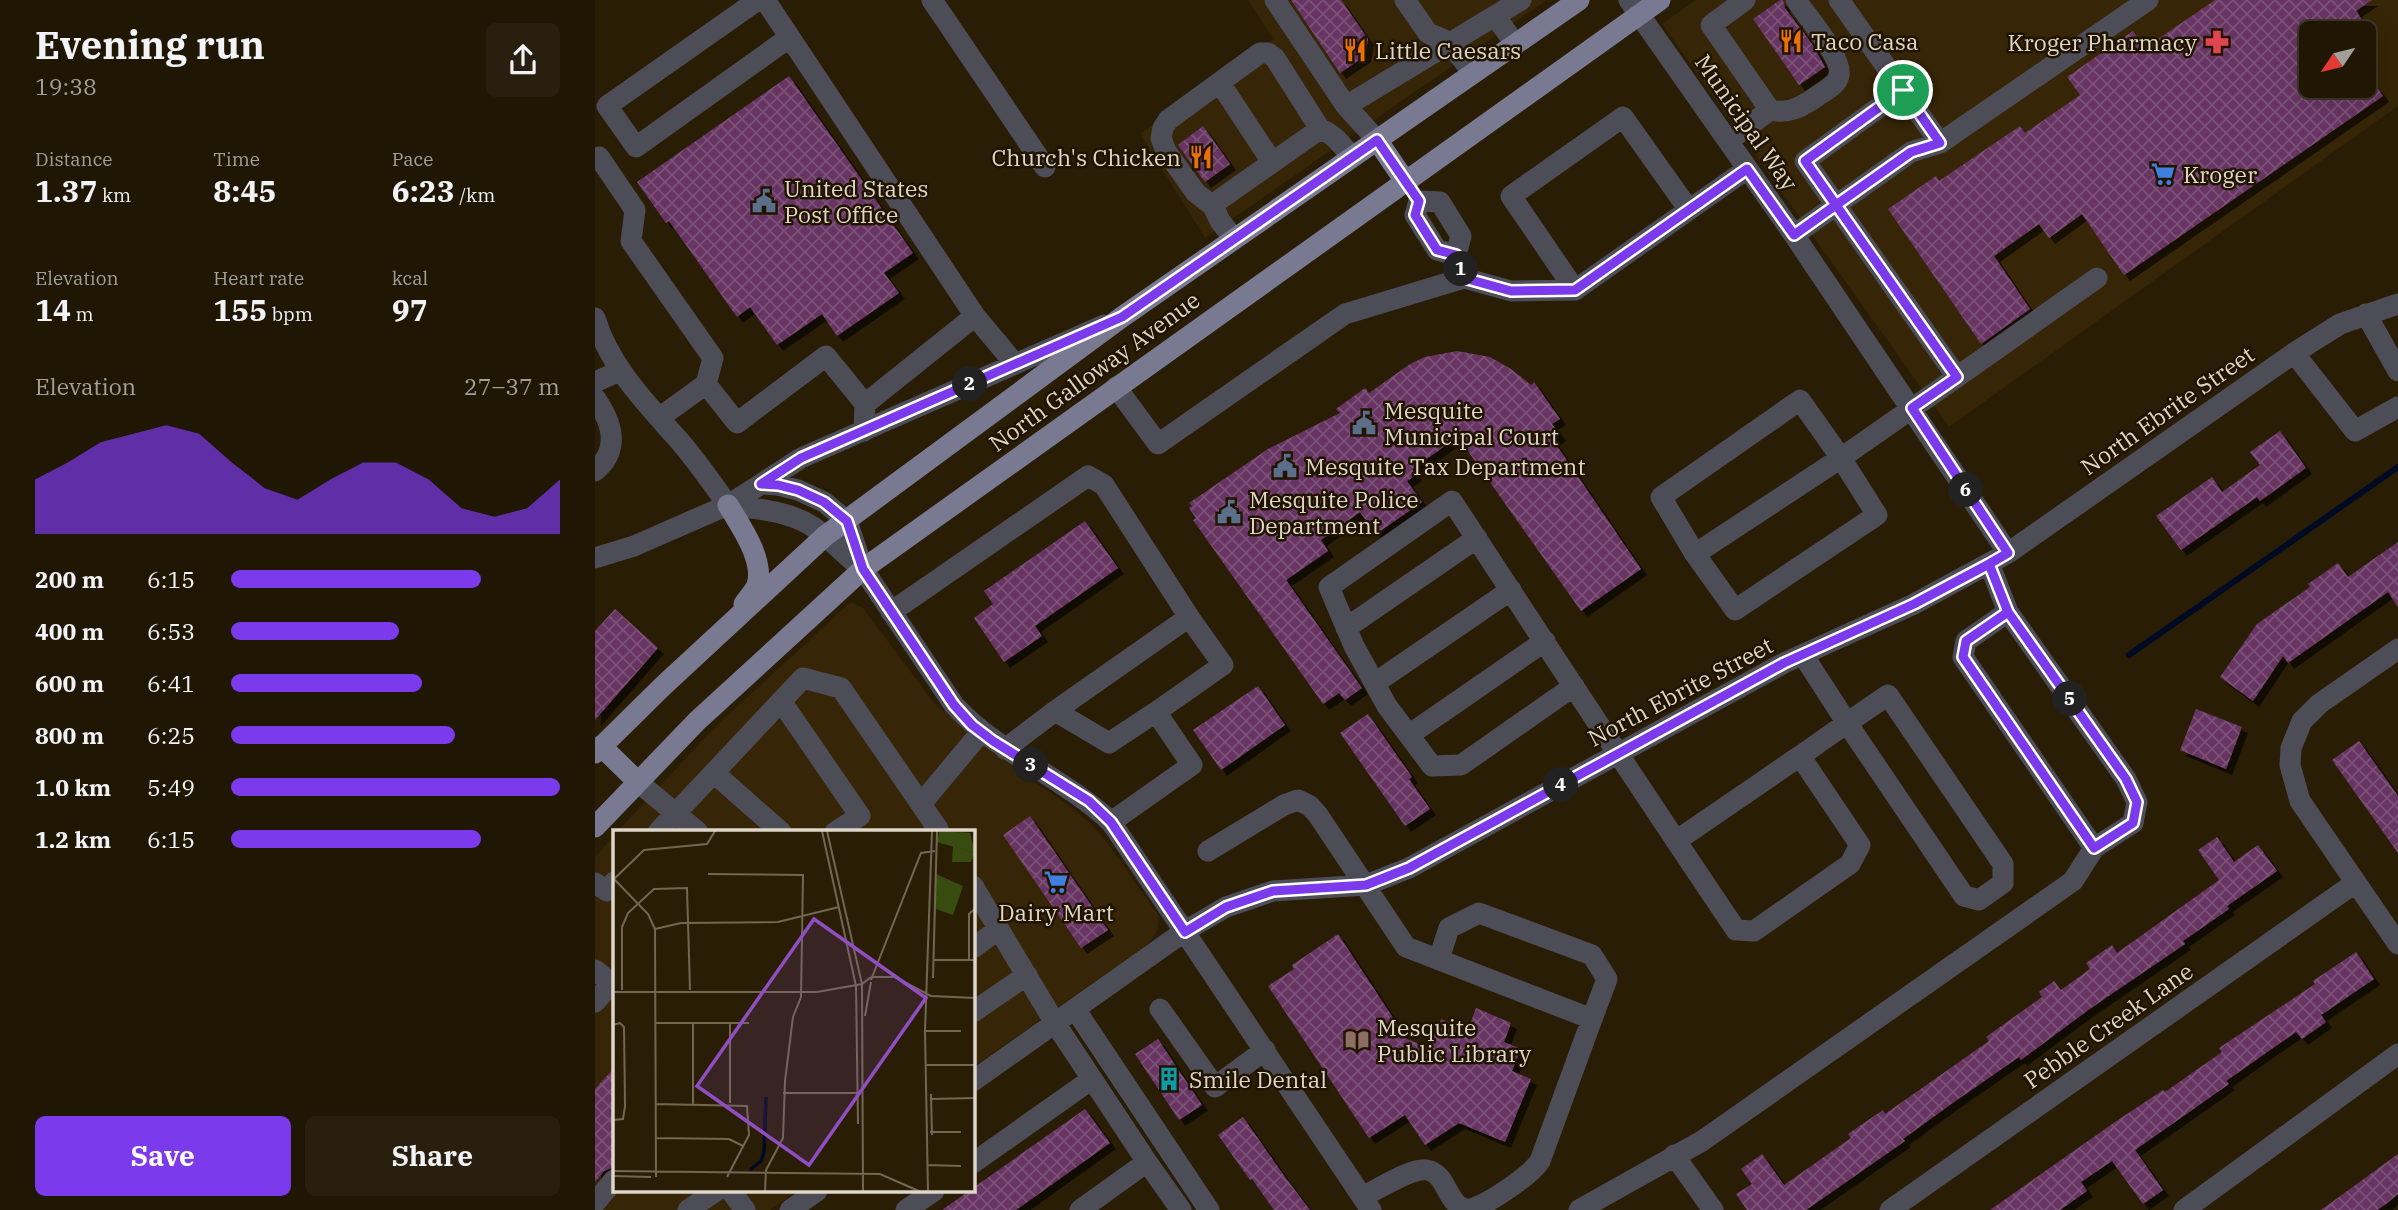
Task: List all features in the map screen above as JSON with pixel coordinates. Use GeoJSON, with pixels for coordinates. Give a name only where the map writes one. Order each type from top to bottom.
{"type":"FeatureCollection","features":[{"type":"Feature","properties":{"kind":"main road","name":"North Galloway Avenue"},"geometry":{"type":"LineString","coordinates":[[598,749],[825,537],[1122,317],[1579,0]]}},
{"type":"Feature","properties":{"kind":"main road","name":"North Galloway Avenue"},"geometry":{"type":"LineString","coordinates":[[595,827],[697,721],[863,569],[1405,181],[1634,7],[1660,0]]}},
{"type":"Feature","properties":{"kind":"main road"},"geometry":{"type":"LineString","coordinates":[[1377,140],[1405,181]]}},
{"type":"Feature","properties":{"kind":"main road"},"geometry":{"type":"LineString","coordinates":[[728,505],[754,550],[758,570],[757,584],[732,622]]}},
{"type":"Feature","properties":{"kind":"main road"},"geometry":{"type":"LineString","coordinates":[[598,749],[638,782]]}},
{"type":"Feature","properties":{"kind":"street"},"geometry":{"type":"LineString","coordinates":[[758,0],[607,106],[636,147],[790,37]]}},
{"type":"Feature","properties":{"kind":"street"},"geometry":{"type":"LineString","coordinates":[[765,0],[975,316],[1015,364]]}},
{"type":"Feature","properties":{"kind":"street"},"geometry":{"type":"LineString","coordinates":[[932,0],[1045,167]]}},
{"type":"Feature","properties":{"kind":"street"},"geometry":{"type":"LineString","coordinates":[[1275,0],[1346,106],[1377,140]]}},
{"type":"Feature","properties":{"kind":"street"},"geometry":{"type":"LineString","coordinates":[[1405,0],[1428,33],[1449,42],[1473,73]]}},
{"type":"Feature","properties":{"kind":"street"},"geometry":{"type":"LineString","coordinates":[[1346,106],[1521,0]]}},
{"type":"Feature","properties":{"kind":"street"},"geometry":{"type":"LineString","coordinates":[[1745,0],[1711,24],[1770,110]]}},
{"type":"Feature","properties":{"kind":"street"},"geometry":{"type":"LineString","coordinates":[[1728,141],[1770,110],[1791,111],[1801,107],[1835,85],[1839,77],[1840,69],[1835,56],[1796,0]]}},
{"type":"Feature","properties":{"kind":"street"},"geometry":{"type":"LineString","coordinates":[[1839,0],[1940,143]]}},
{"type":"Feature","properties":{"kind":"street"},"geometry":{"type":"LineString","coordinates":[[1794,235],[1911,152],[1940,143],[2134,4]]}},
{"type":"Feature","properties":{"kind":"street","name":"Municipal Way"},"geometry":{"type":"LineString","coordinates":[[1634,7],[1794,235],[2008,553]]}},
{"type":"Feature","properties":{"kind":"street"},"geometry":{"type":"LineString","coordinates":[[1496,17],[1515,44]]}},
{"type":"Feature","properties":{"kind":"street"},"geometry":{"type":"LineString","coordinates":[[1234,239],[1220,221],[1213,206],[1190,187],[1161,138],[1168,120],[1261,54],[1268,53],[1275,58],[1320,129],[1336,138],[1352,157]]}},
{"type":"Feature","properties":{"kind":"street"},"geometry":{"type":"LineString","coordinates":[[1220,83],[1272,162]]}},
{"type":"Feature","properties":{"kind":"street"},"geometry":{"type":"LineString","coordinates":[[1903,90],[1805,161],[1957,377]]}},
{"type":"Feature","properties":{"kind":"street"},"geometry":{"type":"LineString","coordinates":[[1575,290],[1511,196],[1611,125],[1623,117],[1689,210]]}},
{"type":"Feature","properties":{"kind":"street"},"geometry":{"type":"LineString","coordinates":[[1213,206],[1320,129]]}},
{"type":"Feature","properties":{"kind":"street"},"geometry":{"type":"LineString","coordinates":[[595,158],[599,157],[635,210],[631,241],[713,358],[706,384],[659,418]]}},
{"type":"Feature","properties":{"kind":"street"},"geometry":{"type":"LineString","coordinates":[[1116,387],[1158,444],[1345,314],[1464,278],[1511,291],[1575,290],[1747,169]]}},
{"type":"Feature","properties":{"kind":"street"},"geometry":{"type":"LineString","coordinates":[[1405,181],[1419,201],[1415,215],[1437,250],[1456,255],[1464,278]]}},
{"type":"Feature","properties":{"kind":"street"},"geometry":{"type":"LineString","coordinates":[[1695,554],[1841,458],[2097,278]]}},
{"type":"Feature","properties":{"kind":"street","name":"North Ebrite Street"},"geometry":{"type":"LineString","coordinates":[[975,1080],[1185,932],[1226,907],[1273,891],[1366,885],[1409,868],[1784,663],[1914,604],[1989,564],[2294,353],[2340,324],[2398,304]]}},
{"type":"Feature","properties":{"kind":"street"},"geometry":{"type":"LineString","coordinates":[[2366,314],[2398,372]]}},
{"type":"Feature","properties":{"kind":"street"},"geometry":{"type":"LineString","coordinates":[[865,404],[975,316]]}},
{"type":"Feature","properties":{"kind":"street"},"geometry":{"type":"LineString","coordinates":[[595,558],[634,546],[728,505],[801,458],[1122,317]]}},
{"type":"Feature","properties":{"kind":"street"},"geometry":{"type":"LineString","coordinates":[[595,318],[620,371],[700,466],[728,505],[776,512],[811,525],[863,569]]}},
{"type":"Feature","properties":{"kind":"street"},"geometry":{"type":"LineString","coordinates":[[2294,353],[2355,431],[2398,407]]}},
{"type":"Feature","properties":{"kind":"street"},"geometry":{"type":"LineString","coordinates":[[706,384],[737,423],[826,356],[865,404],[864,431]]}},
{"type":"Feature","properties":{"kind":"street"},"geometry":{"type":"LineString","coordinates":[[595,382],[620,371]]}},
{"type":"Feature","properties":{"kind":"street"},"geometry":{"type":"LineString","coordinates":[[595,398],[607,415],[613,439],[609,455],[595,471]]}},
{"type":"Feature","properties":{"kind":"street"},"geometry":{"type":"LineString","coordinates":[[1800,400],[1841,458],[1877,515],[1735,610],[1695,554],[1661,497],[1800,400]]}},
{"type":"Feature","properties":{"kind":"street"},"geometry":{"type":"LineString","coordinates":[[891,612],[1088,476],[1104,485],[1223,666],[1109,743],[1055,711]]}},
{"type":"Feature","properties":{"kind":"street"},"geometry":{"type":"LineString","coordinates":[[761,484],[798,490],[824,502],[847,521],[863,569],[954,705],[981,732],[1089,801],[1111,822],[1367,1204],[1415,1171],[1428,1170],[1439,1176],[1461,1209],[1472,1209],[1535,1169],[1607,979],[1593,955],[1479,913],[1449,928],[1439,959]]}},
{"type":"Feature","properties":{"kind":"street"},"geometry":{"type":"LineString","coordinates":[[1574,686],[1461,765],[1432,766],[1387,706],[1346,628],[1329,587],[1453,501],[1736,930],[1754,931],[1850,864],[1860,845],[1800,756]]}},
{"type":"Feature","properties":{"kind":"street"},"geometry":{"type":"LineString","coordinates":[[1346,628],[1477,538]]}},
{"type":"Feature","properties":{"kind":"street"},"geometry":{"type":"LineString","coordinates":[[1579,1210],[1702,1141],[2073,881],[2094,848],[2133,823],[2137,802],[2126,779],[2008,612],[1989,564]]}},
{"type":"Feature","properties":{"kind":"street"},"geometry":{"type":"LineString","coordinates":[[1375,683],[1511,590]]}},
{"type":"Feature","properties":{"kind":"street"},"geometry":{"type":"LineString","coordinates":[[2008,612],[1966,641],[1963,657],[2094,848]]}},
{"type":"Feature","properties":{"kind":"street"},"geometry":{"type":"LineString","coordinates":[[1005,749],[1189,617]]}},
{"type":"Feature","properties":{"kind":"street"},"geometry":{"type":"LineString","coordinates":[[1409,735],[1545,641]]}},
{"type":"Feature","properties":{"kind":"street"},"geometry":{"type":"LineString","coordinates":[[2398,649],[2319,704],[2302,721],[2291,748],[2290,765],[2300,801],[2398,944]]}},
{"type":"Feature","properties":{"kind":"street"},"geometry":{"type":"LineString","coordinates":[[1676,841],[1800,756],[1847,723],[1888,695],[2003,864],[2003,883],[1979,900],[1964,896],[1847,723],[1803,655]]}},
{"type":"Feature","properties":{"kind":"street"},"geometry":{"type":"LineString","coordinates":[[661,830],[803,678],[841,688],[936,830]]}},
{"type":"Feature","properties":{"kind":"street"},"geometry":{"type":"LineString","coordinates":[[781,701],[860,816],[838,830]]}},
{"type":"Feature","properties":{"kind":"street"},"geometry":{"type":"LineString","coordinates":[[1111,822],[1192,765],[1156,712]]}},
{"type":"Feature","properties":{"kind":"street"},"geometry":{"type":"LineString","coordinates":[[921,804],[981,732]]}},
{"type":"Feature","properties":{"kind":"street"},"geometry":{"type":"LineString","coordinates":[[714,773],[779,830]]}},
{"type":"Feature","properties":{"kind":"street"},"geometry":{"type":"LineString","coordinates":[[638,782],[696,830]]}},
{"type":"Feature","properties":{"kind":"street"},"geometry":{"type":"LineString","coordinates":[[1208,851],[1298,800],[1310,806],[1318,815],[1406,947],[1592,1019]]}},
{"type":"Feature","properties":{"kind":"street"},"geometry":{"type":"LineString","coordinates":[[595,883],[607,891],[613,883]]}},
{"type":"Feature","properties":{"kind":"street","name":"Pebble Creek Lane"},"geometry":{"type":"LineString","coordinates":[[1890,1210],[2355,884]]}},
{"type":"Feature","properties":{"kind":"street"},"geometry":{"type":"LineString","coordinates":[[975,889],[1055,1023],[1181,1210]]}},
{"type":"Feature","properties":{"kind":"street"},"geometry":{"type":"LineString","coordinates":[[975,947],[999,929]]}},
{"type":"Feature","properties":{"kind":"street"},"geometry":{"type":"LineString","coordinates":[[975,1011],[1027,975]]}},
{"type":"Feature","properties":{"kind":"street"},"geometry":{"type":"LineString","coordinates":[[595,1002],[607,980]]}},
{"type":"Feature","properties":{"kind":"street"},"geometry":{"type":"LineString","coordinates":[[1075,1009],[1209,1210]]}},
{"type":"Feature","properties":{"kind":"street"},"geometry":{"type":"LineString","coordinates":[[1160,1009],[1215,1087],[1265,1050]]}},
{"type":"Feature","properties":{"kind":"street"},"geometry":{"type":"LineString","coordinates":[[2184,1210],[2398,1054]]}},
{"type":"Feature","properties":{"kind":"street"},"geometry":{"type":"LineString","coordinates":[[975,1162],[1093,1079]]}},
{"type":"Feature","properties":{"kind":"street"},"geometry":{"type":"LineString","coordinates":[[1674,1155],[1713,1210]]}},
{"type":"Feature","properties":{"kind":"street"},"geometry":{"type":"LineString","coordinates":[[1080,1210],[1147,1161]]}},
{"type":"Feature","properties":{"kind":"street"},"geometry":{"type":"LineString","coordinates":[[595,1203],[613,1181]]}},
{"type":"Feature","properties":{"kind":"street"},"geometry":{"type":"LineString","coordinates":[[688,1210],[715,1192]]}},
{"type":"Feature","properties":{"kind":"street"},"geometry":{"type":"LineString","coordinates":[[732,1192],[745,1210]]}},
{"type":"Feature","properties":{"kind":"street"},"geometry":{"type":"LineString","coordinates":[[790,1210],[816,1192]]}},
{"type":"Feature","properties":{"kind":"street"},"geometry":{"type":"LineString","coordinates":[[906,1210],[933,1192]]}},
{"type":"Feature","properties":{"kind":"shaded area"},"geometry":{"type":"Polygon","coordinates":[[[1248,0],[1547,0],[1205,238],[1140,134],[1273,39],[1248,0]]]}},
{"type":"Feature","properties":{"kind":"shaded area"},"geometry":{"type":"Polygon","coordinates":[[[1696,0],[2398,0],[2398,106],[1949,427],[1662,24],[1696,0]]]}},
{"type":"Feature","properties":{"kind":"shaded area"},"geometry":{"type":"Polygon","coordinates":[[[851,602],[863,608],[934,703],[1016,770],[1066,803],[1090,823],[1107,842],[1159,916],[1158,929],[1148,944],[975,1066],[975,830],[619,830],[714,728],[851,602]]]}},
{"type":"Feature","properties":{"kind":"shaded area"},"geometry":{"type":"Polygon","coordinates":[[[613,836],[613,1192],[796,1192],[770,1210],[595,1210],[595,857],[613,836]]]}},
{"type":"Feature","properties":{"kind":"building"},"geometry":{"type":"Polygon","coordinates":[[[1291,0],[1341,0],[1368,39],[1365,56],[1340,73],[1291,0]]]}},
{"type":"Feature","properties":{"kind":"building","name":"Taco Casa"},"geometry":{"type":"Polygon","coordinates":[[[1783,0],[1785,8],[1812,44],[1825,67],[1799,85],[1753,19],[1783,0]]]}},
{"type":"Feature","properties":{"kind":"building","name":"Kroger"},"geometry":{"type":"Polygon","coordinates":[[[2215,0],[2372,0],[2356,11],[2363,21],[2299,21],[2299,98],[2377,98],[2377,87],[2383,96],[2124,275],[2082,214],[2049,238],[2039,224],[1994,256],[2030,309],[1981,344],[1888,209],[1936,176],[1939,181],[2020,126],[2025,133],[2080,95],[2067,77],[2133,31],[2145,48],[2215,0]]]}},
{"type":"Feature","properties":{"kind":"building","name":"United States Post Office"},"geometry":{"type":"Polygon","coordinates":[[[789,76],[913,253],[884,273],[899,293],[837,336],[822,314],[777,345],[750,307],[737,317],[669,221],[666,223],[637,182],[789,76]]]}},
{"type":"Feature","properties":{"kind":"building","name":"Church's Chicken"},"geometry":{"type":"Polygon","coordinates":[[[1203,126],[1230,164],[1205,182],[1178,145],[1203,126]]]}},
{"type":"Feature","properties":{"kind":"building"},"geometry":{"type":"Polygon","coordinates":[[[1457,351],[1490,357],[1531,385],[1534,382],[1560,419],[1552,424],[1560,435],[1553,440],[1641,569],[1581,611],[1458,437],[1412,469],[1416,475],[1407,481],[1422,502],[1376,534],[1360,512],[1321,540],[1328,551],[1286,580],[1362,688],[1345,700],[1339,693],[1323,704],[1193,520],[1196,518],[1189,508],[1192,506],[1189,503],[1268,449],[1340,413],[1336,409],[1365,388],[1369,393],[1410,364],[1425,357],[1457,351]]]}},
{"type":"Feature","properties":{"kind":"building"},"geometry":{"type":"Polygon","coordinates":[[[2280,431],[2306,468],[2260,501],[2257,497],[2181,550],[2156,516],[2212,477],[2222,492],[2260,465],[2250,452],[2280,431]]]}},
{"type":"Feature","properties":{"kind":"building"},"geometry":{"type":"Polygon","coordinates":[[[1085,521],[1118,568],[1035,626],[1042,636],[1004,662],[974,618],[993,604],[984,591],[1085,521]]]}},
{"type":"Feature","properties":{"kind":"building"},"geometry":{"type":"Polygon","coordinates":[[[2398,542],[2398,607],[2388,592],[2288,663],[2283,656],[2253,701],[2220,677],[2257,624],[2310,587],[2308,584],[2338,563],[2348,577],[2398,542]]]}},
{"type":"Feature","properties":{"kind":"building"},"geometry":{"type":"Polygon","coordinates":[[[615,609],[658,648],[595,720],[595,631],[615,609]]]}},
{"type":"Feature","properties":{"kind":"building"},"geometry":{"type":"Polygon","coordinates":[[[1258,686],[1285,725],[1221,770],[1193,730],[1258,686]]]}},
{"type":"Feature","properties":{"kind":"building"},"geometry":{"type":"Polygon","coordinates":[[[2196,709],[2242,727],[2226,769],[2180,750],[2196,709]]]}},
{"type":"Feature","properties":{"kind":"building"},"geometry":{"type":"Polygon","coordinates":[[[1368,714],[1412,777],[1409,779],[1430,809],[1405,826],[1340,733],[1368,714]]]}},
{"type":"Feature","properties":{"kind":"building"},"geometry":{"type":"Polygon","coordinates":[[[2359,741],[2398,796],[2398,853],[2332,760],[2359,741]]]}},
{"type":"Feature","properties":{"kind":"building","name":"Dairy Mart"},"geometry":{"type":"Polygon","coordinates":[[[1030,816],[1108,930],[1081,948],[1003,835],[1030,816]]]}},
{"type":"Feature","properties":{"kind":"building"},"geometry":{"type":"Polygon","coordinates":[[[2217,837],[2234,862],[2258,845],[2277,871],[2227,906],[2229,909],[2183,941],[2185,944],[2021,1060],[2019,1057],[1954,1102],[1903,1139],[1905,1141],[1806,1210],[1747,1210],[1736,1194],[1752,1184],[1741,1169],[1762,1154],[1784,1185],[1851,1138],[1848,1134],[1883,1110],[1885,1114],[1989,1041],[1986,1037],[2042,997],[2039,992],[2054,981],[2061,990],[2090,969],[2086,963],[2112,945],[2117,953],[2219,880],[2198,850],[2217,837]]]}},
{"type":"Feature","properties":{"kind":"building","name":"Mesquite Public Library"},"geometry":{"type":"Polygon","coordinates":[[[1338,934],[1407,1039],[1429,1048],[1441,1019],[1468,1030],[1476,1008],[1511,1023],[1504,1042],[1521,1049],[1512,1071],[1531,1079],[1505,1142],[1459,1123],[1425,1145],[1405,1115],[1369,1138],[1268,986],[1294,969],[1292,965],[1338,934]]]}},
{"type":"Feature","properties":{"kind":"building"},"geometry":{"type":"Polygon","coordinates":[[[2356,952],[2374,979],[2321,1015],[2326,1022],[2302,1039],[2296,1032],[2226,1081],[2229,1084],[2135,1150],[2163,1190],[2143,1204],[2112,1161],[2081,1182],[2087,1191],[2060,1210],[1990,1210],[2115,1122],[2163,1090],[2165,1092],[2222,1052],[2219,1048],[2315,984],[2313,981],[2356,952]]]}},
{"type":"Feature","properties":{"kind":"building","name":"Smile Dental"},"geometry":{"type":"Polygon","coordinates":[[[1158,1039],[1202,1105],[1179,1120],[1135,1054],[1158,1039]]]}},
{"type":"Feature","properties":{"kind":"building"},"geometry":{"type":"Polygon","coordinates":[[[613,1069],[613,1167],[604,1171],[595,1182],[595,1089],[613,1069]]]}},
{"type":"Feature","properties":{"kind":"building"},"geometry":{"type":"Polygon","coordinates":[[[1085,1109],[1110,1143],[1016,1210],[942,1210],[968,1192],[975,1192],[975,1187],[1085,1109]]]}},
{"type":"Feature","properties":{"kind":"building"},"geometry":{"type":"Polygon","coordinates":[[[1243,1117],[1310,1210],[1274,1210],[1252,1179],[1250,1180],[1218,1135],[1243,1117]]]}},
{"type":"Feature","properties":{"kind":"building"},"geometry":{"type":"Polygon","coordinates":[[[2398,1154],[2398,1194],[2386,1204],[2377,1210],[2321,1210],[2398,1154]]]}},
{"type":"Feature","properties":{"kind":"waterway"},"geometry":{"type":"LineString","coordinates":[[2129,655],[2398,467]]}},
{"type":"Feature","properties":{"kind":"place","name":"Taco Casa"},"geometry":{"type":"Point","coordinates":[1791,41]}},
{"type":"Feature","properties":{"kind":"place","name":"Kroger Pharmacy"},"geometry":{"type":"Point","coordinates":[2217,42]}},
{"type":"Feature","properties":{"kind":"place","name":"Little Caesars"},"geometry":{"type":"Point","coordinates":[1355,50]}},
{"type":"Feature","properties":{"kind":"place","name":"Church's Chicken"},"geometry":{"type":"Point","coordinates":[1201,157]}},
{"type":"Feature","properties":{"kind":"place","name":"Kroger"},"geometry":{"type":"Point","coordinates":[2163,174]}},
{"type":"Feature","properties":{"kind":"place","name":"United States Post Office"},"geometry":{"type":"Point","coordinates":[764,201]}},
{"type":"Feature","properties":{"kind":"place","name":"Mesquite Municipal Court"},"geometry":{"type":"Point","coordinates":[1364,423]}},
{"type":"Feature","properties":{"kind":"place","name":"Mesquite Tax Department"},"geometry":{"type":"Point","coordinates":[1285,466]}},
{"type":"Feature","properties":{"kind":"place","name":"Mesquite Police Department"},"geometry":{"type":"Point","coordinates":[1229,512]}},
{"type":"Feature","properties":{"kind":"place","name":"Dairy Mart"},"geometry":{"type":"Point","coordinates":[1056,882]}},
{"type":"Feature","properties":{"kind":"place","name":"Mesquite Public Library"},"geometry":{"type":"Point","coordinates":[1357,1040]}},
{"type":"Feature","properties":{"kind":"place","name":"Smile Dental"},"geometry":{"type":"Point","coordinates":[1169,1079]}},
{"type":"Feature","properties":{"kind":"route"},"geometry":{"type":"LineString","coordinates":[[1903,90],[1805,161],[1836,205],[1794,235],[1747,169],[1575,290],[1511,291],[1464,278],[1456,255],[1437,250],[1415,215],[1419,201],[1377,140],[1122,317],[801,458],[761,484],[798,490],[824,502],[847,521],[863,569],[954,705],[972,725],[993,741],[1089,801],[1111,822],[1185,932],[1226,907],[1273,891],[1366,885],[1409,868],[1784,663],[1914,604],[1989,564],[2008,612],[2126,779],[2137,802],[2133,823],[2094,848],[1963,657],[1966,641],[2008,612],[1989,564],[2008,553],[1912,408],[1957,377],[1836,205],[1911,152],[1940,143],[1903,90]]}}]}
